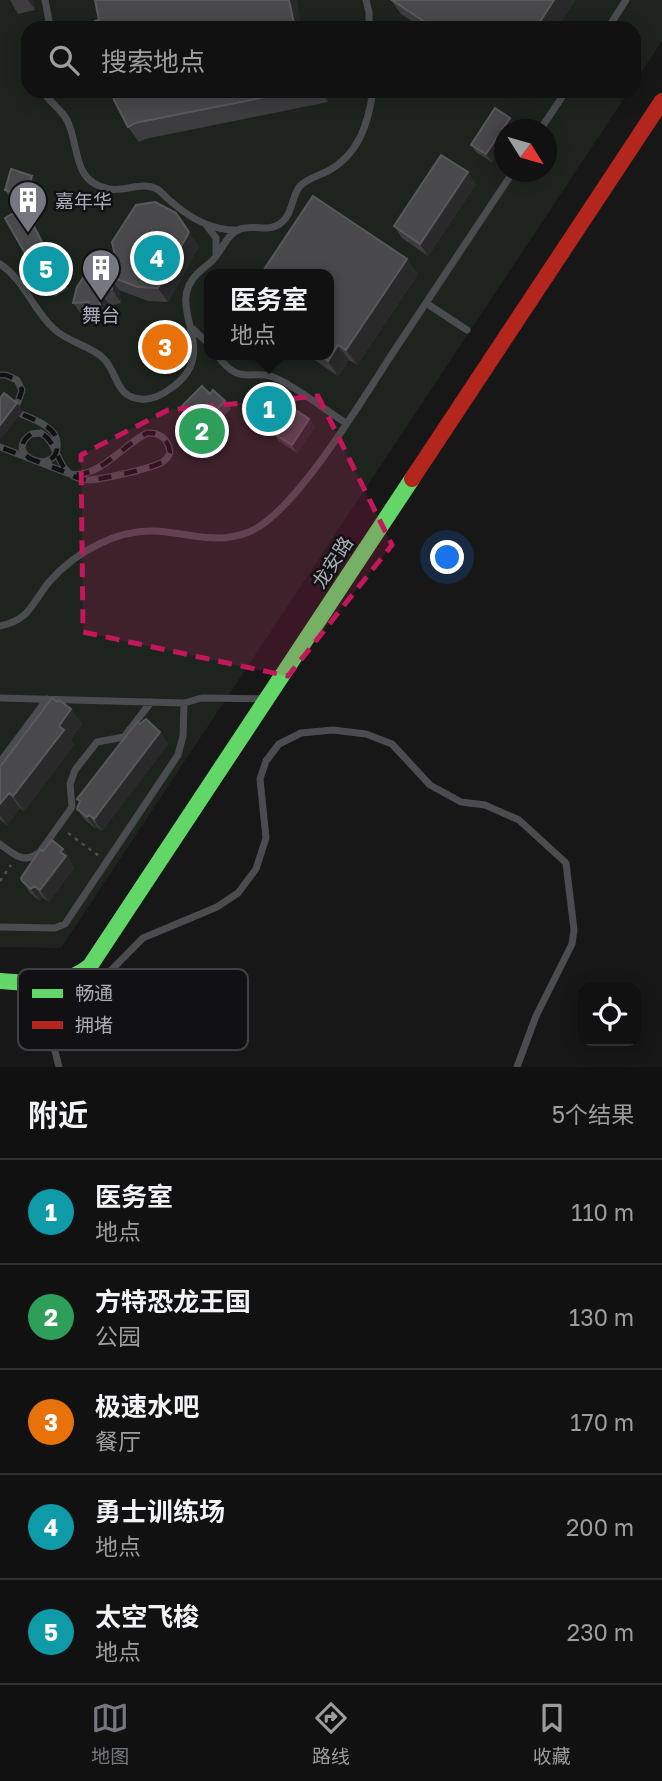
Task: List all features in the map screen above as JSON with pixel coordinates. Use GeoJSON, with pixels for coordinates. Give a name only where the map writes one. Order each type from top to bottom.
{"type":"FeatureCollection","features":[{"type":"Feature","properties":{"kind":"main road","name":"龙安路"},"geometry":{"type":"LineString","coordinates":[[87,969],[662,101]]}},
{"type":"Feature","properties":{"kind":"main road","name":"龙安路"},"geometry":{"type":"LineString","coordinates":[[0,981],[18,981]]}},
{"type":"Feature","properties":{"kind":"lane"},"geometry":{"type":"LineString","coordinates":[[45,0],[49,21]]}},
{"type":"Feature","properties":{"kind":"lane"},"geometry":{"type":"LineString","coordinates":[[366,0],[368,21]]}},
{"type":"Feature","properties":{"kind":"lane"},"geometry":{"type":"LineString","coordinates":[[612,21],[626,0]]}},
{"type":"Feature","properties":{"kind":"lane"},"geometry":{"type":"LineString","coordinates":[[47,98],[69,125],[77,161],[89,179],[106,189],[149,186],[211,227],[237,230],[251,227],[267,229],[282,223],[288,217],[294,196],[305,181],[344,160],[358,143],[366,126],[372,98]]}},
{"type":"Feature","properties":{"kind":"lane"},"geometry":{"type":"LineString","coordinates":[[547,119],[561,98]]}},
{"type":"Feature","properties":{"kind":"lane"},"geometry":{"type":"LineString","coordinates":[[0,626],[14,623],[25,615],[59,571],[84,551],[112,538],[153,531],[200,538],[226,538],[251,531],[285,505],[346,423],[506,182]]}},
{"type":"Feature","properties":{"kind":"lane"},"geometry":{"type":"LineString","coordinates":[[204,223],[216,238],[214,259]]}},
{"type":"Feature","properties":{"kind":"lane"},"geometry":{"type":"LineString","coordinates":[[0,264],[22,283],[49,324],[68,340],[100,355],[107,362],[117,386],[136,399],[153,398],[172,388],[187,372],[194,351],[185,309],[186,290],[197,273],[214,259],[230,235],[237,230]]}},
{"type":"Feature","properties":{"kind":"lane"},"geometry":{"type":"LineString","coordinates":[[426,303],[467,330]]}},
{"type":"Feature","properties":{"kind":"lane"},"geometry":{"type":"LineString","coordinates":[[191,327],[204,340]]}},
{"type":"Feature","properties":{"kind":"lane"},"geometry":{"type":"LineString","coordinates":[[221,360],[230,371],[240,376],[274,376],[346,423]]}},
{"type":"Feature","properties":{"kind":"lane"},"geometry":{"type":"LineString","coordinates":[[0,698],[184,703],[202,698],[266,699]]}},
{"type":"Feature","properties":{"kind":"lane"},"geometry":{"type":"LineString","coordinates":[[0,762],[47,699]]}},
{"type":"Feature","properties":{"kind":"lane"},"geometry":{"type":"LineString","coordinates":[[0,844],[24,859],[36,856],[60,827],[72,807],[71,776],[92,746],[104,740],[124,737],[151,702]]}},
{"type":"Feature","properties":{"kind":"lane"},"geometry":{"type":"LineString","coordinates":[[0,927],[55,928],[65,923],[178,755],[183,736],[184,703]]}},
{"type":"Feature","properties":{"kind":"lane"},"geometry":{"type":"LineString","coordinates":[[112,969],[143,938],[217,906],[238,893],[256,869],[266,838],[260,779],[266,761],[279,744],[301,733],[333,730],[366,734],[392,744],[430,785],[461,802],[485,805],[519,820],[566,863],[574,930],[572,944],[567,959],[536,1017],[517,1067]]}},
{"type":"Feature","properties":{"kind":"path"},"geometry":{"type":"LineString","coordinates":[[60,827],[107,862]]}},
{"type":"Feature","properties":{"kind":"path"},"geometry":{"type":"LineString","coordinates":[[0,881],[18,857]]}},
{"type":"Feature","properties":{"kind":"highlighted area"},"geometry":{"type":"Polygon","coordinates":[[[318,396],[392,545],[288,676],[83,632],[81,455],[168,410],[318,396]]]}},
{"type":"Feature","properties":{"kind":"shaded area"},"geometry":{"type":"Polygon","coordinates":[[[0,0],[662,0],[662,41],[641,72],[641,21],[21,21],[21,98],[624,98],[61,948],[0,947],[0,0]]]}},
{"type":"Feature","properties":{"kind":"building"},"geometry":{"type":"Polygon","coordinates":[[[95,0],[289,0],[294,21],[95,21],[99,20],[95,0]]]}},
{"type":"Feature","properties":{"kind":"building"},"geometry":{"type":"Polygon","coordinates":[[[392,0],[554,0],[540,21],[424,21],[392,0]]]}},
{"type":"Feature","properties":{"kind":"building"},"geometry":{"type":"Polygon","coordinates":[[[261,98],[135,123],[128,127],[114,100],[261,98]]]}},
{"type":"Feature","properties":{"kind":"building"},"geometry":{"type":"Polygon","coordinates":[[[495,108],[510,118],[494,119],[494,142],[486,154],[471,145],[495,108]]]}},
{"type":"Feature","properties":{"kind":"building"},"geometry":{"type":"Polygon","coordinates":[[[441,155],[468,172],[420,244],[394,226],[441,155]]]}},
{"type":"Feature","properties":{"kind":"building"},"geometry":{"type":"Polygon","coordinates":[[[11,169],[32,176],[25,197],[5,190],[11,169]]]}},
{"type":"Feature","properties":{"kind":"building"},"geometry":{"type":"Polygon","coordinates":[[[313,196],[407,259],[346,350],[338,345],[334,351],[334,269],[264,269],[313,196]]]}},
{"type":"Feature","properties":{"kind":"building"},"geometry":{"type":"Polygon","coordinates":[[[155,202],[176,213],[189,232],[158,288],[138,287],[109,276],[112,289],[100,292],[100,307],[88,309],[88,302],[73,303],[77,287],[83,278],[115,256],[112,242],[136,205],[155,202]]]}},
{"type":"Feature","properties":{"kind":"building"},"geometry":{"type":"Polygon","coordinates":[[[24,207],[61,279],[47,287],[5,218],[24,207]]]}},
{"type":"Feature","properties":{"kind":"building"},"geometry":{"type":"Polygon","coordinates":[[[202,386],[210,394],[213,390],[225,401],[197,429],[186,417],[189,414],[182,406],[202,386]]]}},
{"type":"Feature","properties":{"kind":"building"},"geometry":{"type":"Polygon","coordinates":[[[262,390],[309,419],[292,445],[273,433],[280,422],[252,404],[262,390]]]}},
{"type":"Feature","properties":{"kind":"building"},"geometry":{"type":"Polygon","coordinates":[[[4,393],[17,403],[0,425],[0,398],[4,393]]]}},
{"type":"Feature","properties":{"kind":"building"},"geometry":{"type":"Polygon","coordinates":[[[52,698],[71,709],[59,726],[64,730],[13,796],[9,793],[0,804],[0,767],[52,698]]]}},
{"type":"Feature","properties":{"kind":"building"},"geometry":{"type":"Polygon","coordinates":[[[146,719],[160,732],[94,819],[89,815],[87,817],[77,809],[80,801],[77,799],[137,722],[140,724],[146,719]]]}},
{"type":"Feature","properties":{"kind":"building"},"geometry":{"type":"Polygon","coordinates":[[[52,840],[63,849],[60,852],[66,856],[40,890],[34,886],[31,889],[21,878],[40,850],[43,851],[52,840]]]}},
{"type":"Feature","properties":{"kind":"railway"},"geometry":{"type":"LineString","coordinates":[[0,375],[17,380],[22,390],[18,402],[0,425]]}},
{"type":"Feature","properties":{"kind":"railway"},"geometry":{"type":"LineString","coordinates":[[0,403],[43,424],[55,435],[57,442],[56,453],[50,459],[42,462],[27,456],[23,450],[23,442],[31,434],[41,433],[50,442],[56,452],[59,458],[61,463],[69,473],[71,475],[79,478],[97,479],[140,470],[159,464],[168,458],[170,452],[163,437],[147,433],[100,466],[80,474],[70,474],[0,447]]}},
{"type":"Feature","properties":{"kind":"traffic: fast"},"geometry":{"type":"LineString","coordinates":[[86,969],[412,479]]}},
{"type":"Feature","properties":{"kind":"traffic: fast"},"geometry":{"type":"LineString","coordinates":[[0,981],[18,982]]}},
{"type":"Feature","properties":{"kind":"traffic: jam"},"geometry":{"type":"LineString","coordinates":[[412,479],[662,101]]}},
{"type":"Feature","properties":{"kind":"place","name":"嘉年华"},"geometry":{"type":"Point","coordinates":[28,234]}},
{"type":"Feature","properties":{"kind":"place","name":"勇士训练场"},"geometry":{"type":"Point","coordinates":[157,258]}},
{"type":"Feature","properties":{"kind":"place","name":"太空飞梭"},"geometry":{"type":"Point","coordinates":[46,269]}},
{"type":"Feature","properties":{"kind":"place","name":"舞台"},"geometry":{"type":"Point","coordinates":[101,302]}},
{"type":"Feature","properties":{"kind":"place","name":"极速水吧"},"geometry":{"type":"Point","coordinates":[165,347]}},
{"type":"Feature","properties":{"kind":"place","name":"医务室"},"geometry":{"type":"Point","coordinates":[269,409]}},
{"type":"Feature","properties":{"kind":"place","name":"方特恐龙王国"},"geometry":{"type":"Point","coordinates":[202,431]}}]}
